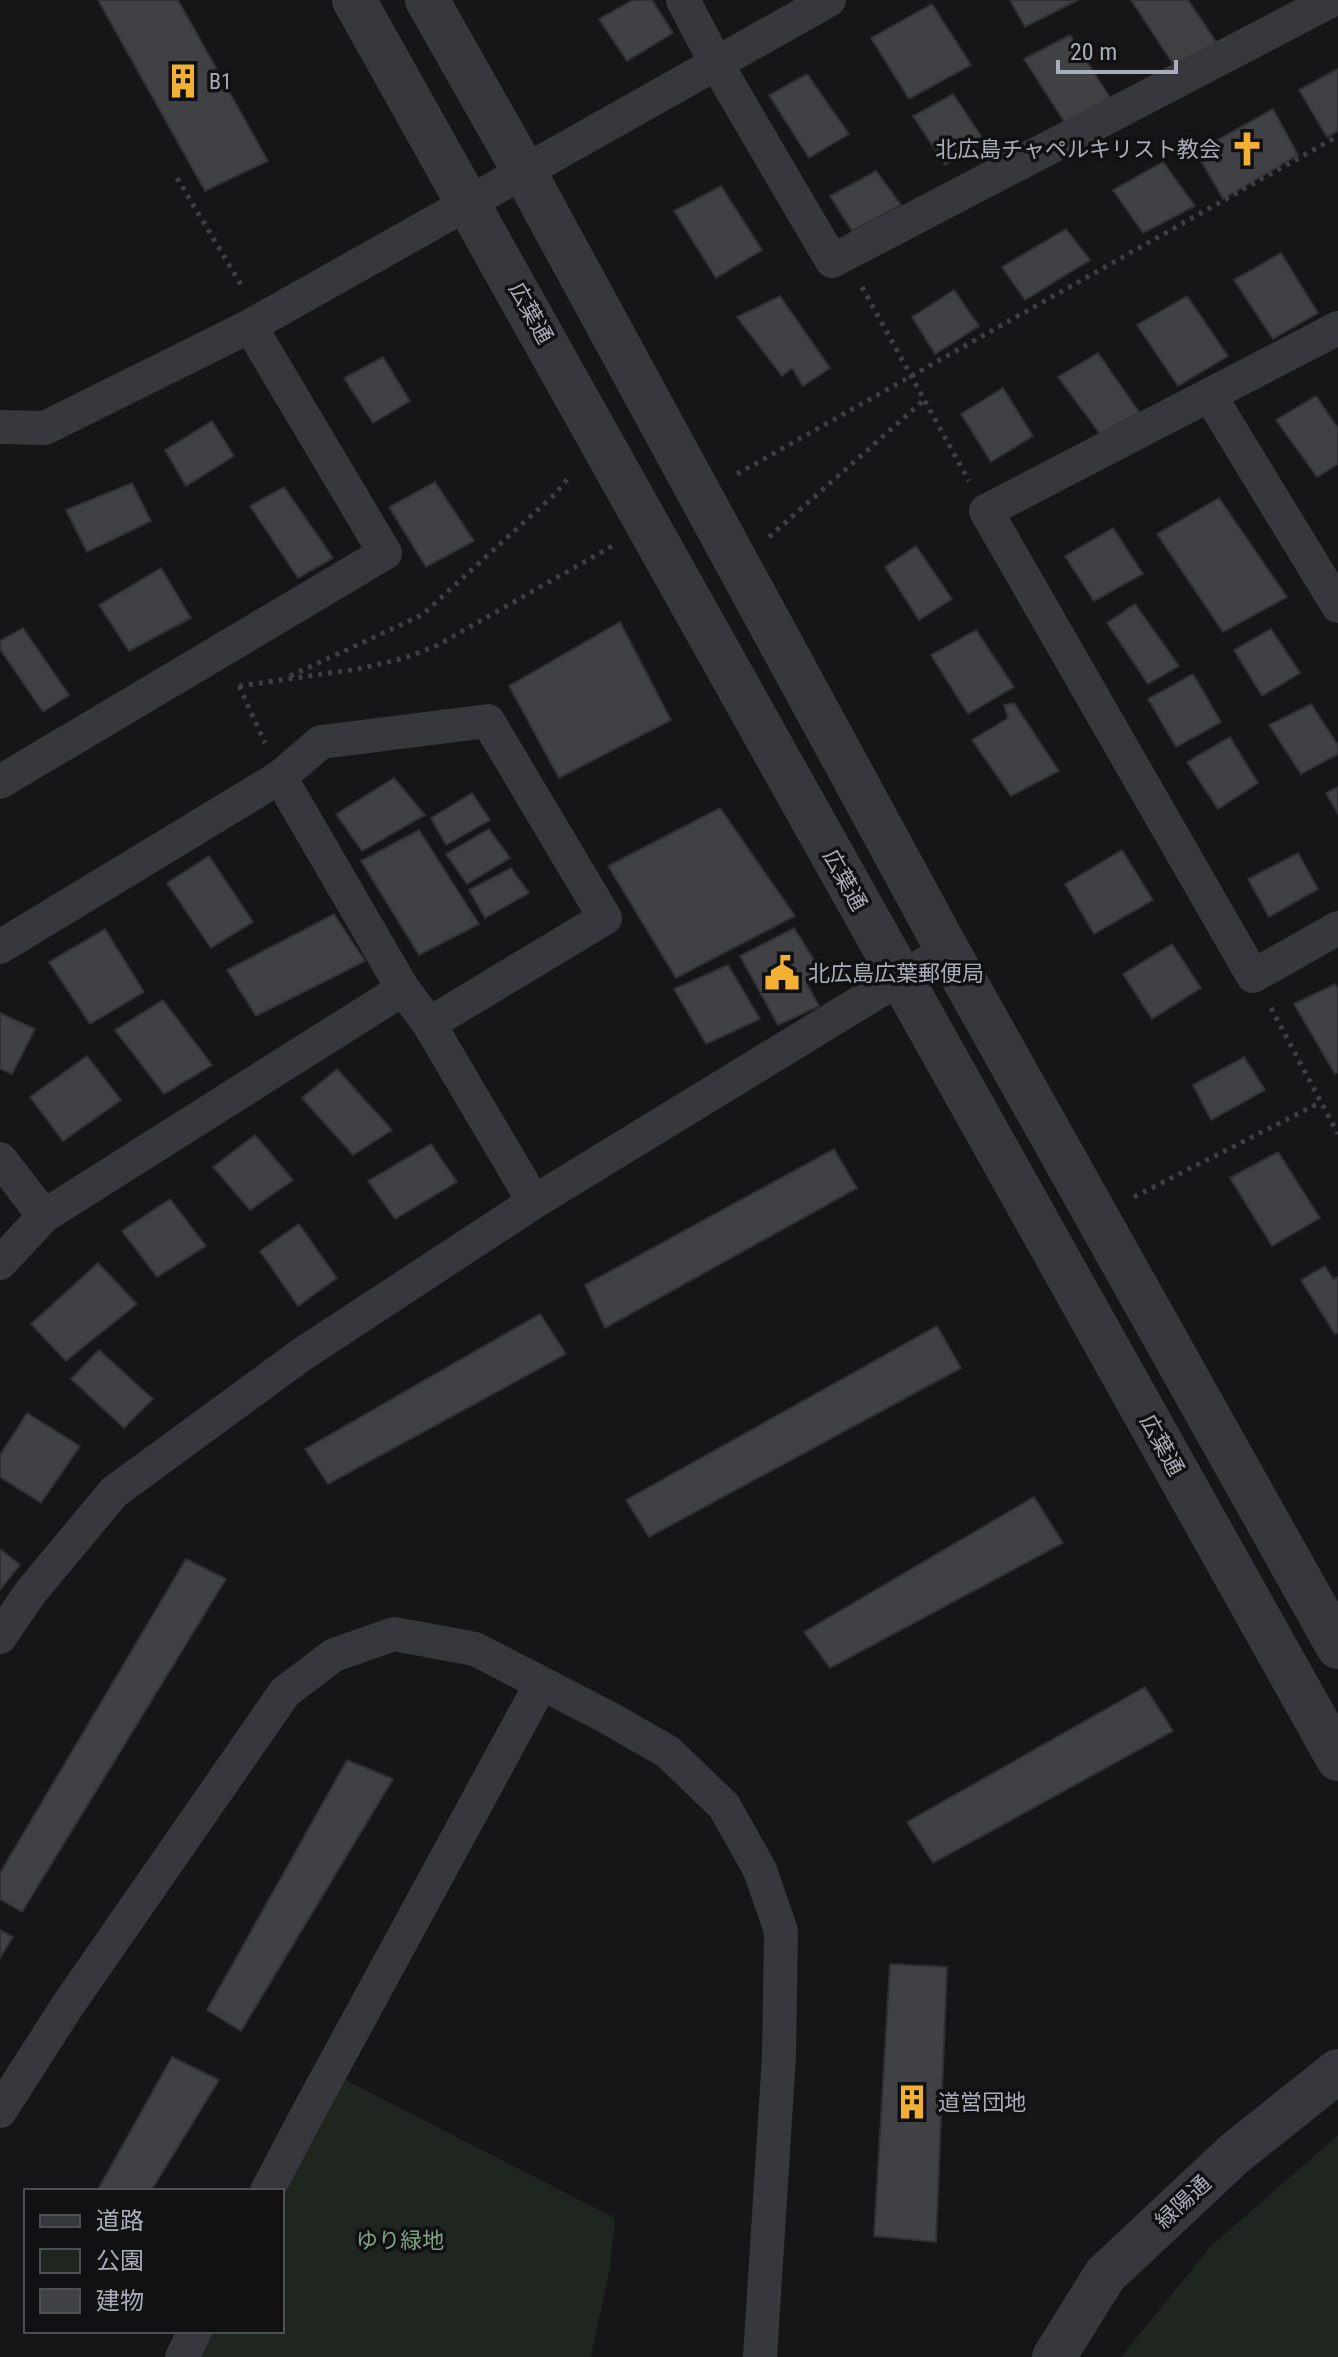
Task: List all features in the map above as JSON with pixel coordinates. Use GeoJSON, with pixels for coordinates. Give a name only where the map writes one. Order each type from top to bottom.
{"type":"FeatureCollection","features":[{"type":"Feature","properties":{"kind":"street","name":"広葉通"},"geometry":{"type":"LineString","coordinates":[[354,0],[1338,1759]]}},
{"type":"Feature","properties":{"kind":"street"},"geometry":{"type":"LineString","coordinates":[[427,0],[525,173],[948,951],[1338,1647]]}},
{"type":"Feature","properties":{"kind":"street"},"geometry":{"type":"LineString","coordinates":[[683,0],[716,63],[832,261],[1332,0]]}},
{"type":"Feature","properties":{"kind":"street"},"geometry":{"type":"LineString","coordinates":[[0,427],[45,428],[256,323],[829,0]]}},
{"type":"Feature","properties":{"kind":"street"},"geometry":{"type":"LineString","coordinates":[[0,782],[385,553],[256,323]]}},
{"type":"Feature","properties":{"kind":"street"},"geometry":{"type":"LineString","coordinates":[[1338,328],[986,511],[1253,976],[1338,928]]}},
{"type":"Feature","properties":{"kind":"street"},"geometry":{"type":"LineString","coordinates":[[1210,396],[1338,606]]}},
{"type":"Feature","properties":{"kind":"street"},"geometry":{"type":"LineString","coordinates":[[0,947],[280,777],[321,742],[488,721],[605,918],[429,1024]]}},
{"type":"Feature","properties":{"kind":"street"},"geometry":{"type":"LineString","coordinates":[[280,777],[403,989],[429,1024],[534,1202]]}},
{"type":"Feature","properties":{"kind":"street"},"geometry":{"type":"LineString","coordinates":[[0,1637],[30,1593],[114,1492],[301,1355],[534,1202],[948,951]]}},
{"type":"Feature","properties":{"kind":"street"},"geometry":{"type":"LineString","coordinates":[[0,1263],[44,1216],[403,989]]}},
{"type":"Feature","properties":{"kind":"street"},"geometry":{"type":"LineString","coordinates":[[0,1159],[44,1216]]}},
{"type":"Feature","properties":{"kind":"street"},"geometry":{"type":"LineString","coordinates":[[0,2111],[68,2005],[285,1692],[334,1655],[394,1634],[475,1649],[668,1752],[724,1806],[760,1870],[781,1931],[779,2056],[760,2357]]}},
{"type":"Feature","properties":{"kind":"street"},"geometry":{"type":"LineString","coordinates":[[268,2189],[541,1684]]}},
{"type":"Feature","properties":{"kind":"street","name":"緑陽通"},"geometry":{"type":"LineString","coordinates":[[1054,2357],[1105,2275],[1234,2154],[1338,2071]]}},
{"type":"Feature","properties":{"kind":"street"},"geometry":{"type":"LineString","coordinates":[[182,2357],[194,2333]]}},
{"type":"Feature","properties":{"kind":"path"},"geometry":{"type":"LineString","coordinates":[[812,431],[1338,136]]}},
{"type":"Feature","properties":{"kind":"path"},"geometry":{"type":"LineString","coordinates":[[177,178],[256,323]]}},
{"type":"Feature","properties":{"kind":"path"},"geometry":{"type":"LineString","coordinates":[[845,254],[986,511]]}},
{"type":"Feature","properties":{"kind":"path"},"geometry":{"type":"LineString","coordinates":[[738,564],[924,400]]}},
{"type":"Feature","properties":{"kind":"path"},"geometry":{"type":"LineString","coordinates":[[281,679],[422,615],[555,494],[601,441]]}},
{"type":"Feature","properties":{"kind":"path"},"geometry":{"type":"LineString","coordinates":[[226,692],[239,686],[358,669],[405,658],[438,645],[556,578]]}},
{"type":"Feature","properties":{"kind":"path"},"geometry":{"type":"LineString","coordinates":[[239,686],[280,777]]}},
{"type":"Feature","properties":{"kind":"path"},"geometry":{"type":"LineString","coordinates":[[1253,976],[1338,1134]]}},
{"type":"Feature","properties":{"kind":"path"},"geometry":{"type":"LineString","coordinates":[[1097,1216],[1321,1102]]}},
{"type":"Feature","properties":{"kind":"green space","name":"ゆり緑地"},"geometry":{"type":"Polygon","coordinates":[[[330,2072],[615,2218],[610,2268],[591,2357],[181,2357],[194,2333],[284,2333],[283,2189],[330,2072]]]}},
{"type":"Feature","properties":{"kind":"green space"},"geometry":{"type":"Polygon","coordinates":[[[1338,2135],[1338,2357],[1121,2357],[1211,2246],[1338,2135]]]}},
{"type":"Feature","properties":{"kind":"building","name":"B1"},"geometry":{"type":"Polygon","coordinates":[[[98,0],[178,0],[268,161],[205,191],[98,0]]]}},
{"type":"Feature","properties":{"kind":"building"},"geometry":{"type":"Polygon","coordinates":[[[633,0],[652,0],[673,33],[627,61],[599,19],[633,0]]]}},
{"type":"Feature","properties":{"kind":"building"},"geometry":{"type":"Polygon","coordinates":[[[1010,0],[1078,0],[1025,27],[1010,0]]]}},
{"type":"Feature","properties":{"kind":"building"},"geometry":{"type":"Polygon","coordinates":[[[1131,0],[1188,0],[1217,43],[1175,67],[1131,0]]]}},
{"type":"Feature","properties":{"kind":"building"},"geometry":{"type":"Polygon","coordinates":[[[932,4],[971,65],[909,99],[871,38],[932,4]]]}},
{"type":"Feature","properties":{"kind":"building"},"geometry":{"type":"Polygon","coordinates":[[[1070,35],[1113,102],[1067,126],[1024,59],[1070,35]]]}},
{"type":"Feature","properties":{"kind":"building"},"geometry":{"type":"Polygon","coordinates":[[[1338,69],[1338,131],[1327,137],[1299,90],[1338,69]]]}},
{"type":"Feature","properties":{"kind":"building"},"geometry":{"type":"Polygon","coordinates":[[[807,74],[849,134],[809,158],[769,95],[807,74]]]}},
{"type":"Feature","properties":{"kind":"building"},"geometry":{"type":"Polygon","coordinates":[[[953,94],[985,142],[945,165],[913,116],[953,94]]]}},
{"type":"Feature","properties":{"kind":"building"},"geometry":{"type":"Polygon","coordinates":[[[1273,109],[1298,155],[1223,199],[1196,152],[1273,109]]]}},
{"type":"Feature","properties":{"kind":"building"},"geometry":{"type":"Polygon","coordinates":[[[1163,162],[1195,206],[1143,233],[1113,190],[1163,162]]]}},
{"type":"Feature","properties":{"kind":"building"},"geometry":{"type":"Polygon","coordinates":[[[876,171],[901,205],[852,231],[830,196],[876,171]]]}},
{"type":"Feature","properties":{"kind":"building"},"geometry":{"type":"Polygon","coordinates":[[[721,186],[762,250],[716,278],[674,211],[721,186]]]}},
{"type":"Feature","properties":{"kind":"building"},"geometry":{"type":"Polygon","coordinates":[[[1066,229],[1090,260],[1025,300],[1002,267],[1066,229]]]}},
{"type":"Feature","properties":{"kind":"building"},"geometry":{"type":"Polygon","coordinates":[[[1281,253],[1318,313],[1273,339],[1234,280],[1281,253]]]}},
{"type":"Feature","properties":{"kind":"building"},"geometry":{"type":"Polygon","coordinates":[[[954,290],[979,326],[935,354],[912,317],[954,290]]]}},
{"type":"Feature","properties":{"kind":"building"},"geometry":{"type":"Polygon","coordinates":[[[780,296],[830,368],[803,386],[792,368],[782,376],[737,317],[780,296]]]}},
{"type":"Feature","properties":{"kind":"building"},"geometry":{"type":"Polygon","coordinates":[[[1187,296],[1228,356],[1178,386],[1137,325],[1187,296]]]}},
{"type":"Feature","properties":{"kind":"building"},"geometry":{"type":"Polygon","coordinates":[[[1098,353],[1139,412],[1100,434],[1058,377],[1098,353]]]}},
{"type":"Feature","properties":{"kind":"building"},"geometry":{"type":"Polygon","coordinates":[[[383,357],[410,401],[373,423],[344,378],[383,357]]]}},
{"type":"Feature","properties":{"kind":"building"},"geometry":{"type":"Polygon","coordinates":[[[1003,388],[1033,436],[991,462],[961,414],[1003,388]]]}},
{"type":"Feature","properties":{"kind":"building"},"geometry":{"type":"Polygon","coordinates":[[[1316,396],[1338,428],[1338,464],[1317,477],[1276,420],[1316,396]]]}},
{"type":"Feature","properties":{"kind":"building"},"geometry":{"type":"Polygon","coordinates":[[[212,421],[234,456],[186,486],[165,450],[212,421]]]}},
{"type":"Feature","properties":{"kind":"building"},"geometry":{"type":"Polygon","coordinates":[[[435,482],[474,541],[426,567],[389,507],[435,482]]]}},
{"type":"Feature","properties":{"kind":"building"},"geometry":{"type":"Polygon","coordinates":[[[132,483],[151,521],[87,552],[66,510],[132,483]]]}},
{"type":"Feature","properties":{"kind":"building"},"geometry":{"type":"Polygon","coordinates":[[[284,487],[333,558],[298,578],[250,506],[284,487]]]}},
{"type":"Feature","properties":{"kind":"building"},"geometry":{"type":"Polygon","coordinates":[[[1219,498],[1287,597],[1223,632],[1157,534],[1219,498]]]}},
{"type":"Feature","properties":{"kind":"building"},"geometry":{"type":"Polygon","coordinates":[[[1113,528],[1143,574],[1094,601],[1065,556],[1113,528]]]}},
{"type":"Feature","properties":{"kind":"building"},"geometry":{"type":"Polygon","coordinates":[[[916,546],[952,599],[919,620],[885,567],[916,546]]]}},
{"type":"Feature","properties":{"kind":"building"},"geometry":{"type":"Polygon","coordinates":[[[161,568],[191,618],[129,651],[99,605],[161,568]]]}},
{"type":"Feature","properties":{"kind":"building"},"geometry":{"type":"Polygon","coordinates":[[[1135,604],[1179,666],[1148,684],[1107,623],[1135,604]]]}},
{"type":"Feature","properties":{"kind":"building"},"geometry":{"type":"Polygon","coordinates":[[[620,622],[671,720],[559,778],[509,686],[620,622]]]}},
{"type":"Feature","properties":{"kind":"building"},"geometry":{"type":"Polygon","coordinates":[[[23,628],[69,695],[43,712],[0,649],[0,641],[23,628]]]}},
{"type":"Feature","properties":{"kind":"building"},"geometry":{"type":"Polygon","coordinates":[[[1271,629],[1300,673],[1262,696],[1234,650],[1271,629]]]}},
{"type":"Feature","properties":{"kind":"building"},"geometry":{"type":"Polygon","coordinates":[[[976,630],[1014,687],[968,714],[931,655],[976,630]]]}},
{"type":"Feature","properties":{"kind":"building"},"geometry":{"type":"Polygon","coordinates":[[[1193,674],[1221,722],[1176,747],[1148,699],[1193,674]]]}},
{"type":"Feature","properties":{"kind":"building"},"geometry":{"type":"Polygon","coordinates":[[[1014,703],[1059,771],[1011,796],[972,740],[1008,718],[1004,705],[1014,703]]]}},
{"type":"Feature","properties":{"kind":"building"},"geometry":{"type":"Polygon","coordinates":[[[1311,704],[1338,745],[1338,754],[1301,774],[1269,725],[1311,704]]]}},
{"type":"Feature","properties":{"kind":"building"},"geometry":{"type":"Polygon","coordinates":[[[1230,737],[1258,783],[1218,809],[1187,762],[1230,737]]]}},
{"type":"Feature","properties":{"kind":"building"},"geometry":{"type":"Polygon","coordinates":[[[394,778],[425,815],[362,851],[336,814],[394,778]]]}},
{"type":"Feature","properties":{"kind":"building"},"geometry":{"type":"Polygon","coordinates":[[[1338,787],[1338,814],[1326,793],[1338,787]]]}},
{"type":"Feature","properties":{"kind":"building"},"geometry":{"type":"Polygon","coordinates":[[[472,793],[490,820],[446,845],[431,818],[472,793]]]}},
{"type":"Feature","properties":{"kind":"building"},"geometry":{"type":"Polygon","coordinates":[[[720,808],[795,916],[676,978],[608,866],[720,808]]]}},
{"type":"Feature","properties":{"kind":"building"},"geometry":{"type":"Polygon","coordinates":[[[489,829],[510,858],[467,884],[446,854],[489,829]]]}},
{"type":"Feature","properties":{"kind":"building"},"geometry":{"type":"Polygon","coordinates":[[[419,830],[479,924],[419,955],[361,861],[419,830]]]}},
{"type":"Feature","properties":{"kind":"building"},"geometry":{"type":"Polygon","coordinates":[[[1122,850],[1153,900],[1094,934],[1065,884],[1122,850]]]}},
{"type":"Feature","properties":{"kind":"building"},"geometry":{"type":"Polygon","coordinates":[[[1298,853],[1318,889],[1269,917],[1248,879],[1298,853]]]}},
{"type":"Feature","properties":{"kind":"building"},"geometry":{"type":"Polygon","coordinates":[[[209,856],[253,922],[211,948],[167,883],[209,856]]]}},
{"type":"Feature","properties":{"kind":"building"},"geometry":{"type":"Polygon","coordinates":[[[511,868],[529,893],[485,918],[469,890],[511,868]]]}},
{"type":"Feature","properties":{"kind":"building"},"geometry":{"type":"Polygon","coordinates":[[[334,914],[365,961],[256,1016],[227,970],[334,914]]]}},
{"type":"Feature","properties":{"kind":"building"},"geometry":{"type":"Polygon","coordinates":[[[794,928],[823,974],[807,984],[819,1006],[778,1025],[740,956],[794,928]]]}},
{"type":"Feature","properties":{"kind":"building"},"geometry":{"type":"Polygon","coordinates":[[[105,929],[144,992],[90,1024],[49,962],[105,929]]]}},
{"type":"Feature","properties":{"kind":"building"},"geometry":{"type":"Polygon","coordinates":[[[1172,944],[1201,988],[1152,1019],[1123,974],[1172,944]]]}},
{"type":"Feature","properties":{"kind":"building"},"geometry":{"type":"Polygon","coordinates":[[[728,965],[760,1019],[706,1044],[674,989],[728,965]]]}},
{"type":"Feature","properties":{"kind":"building"},"geometry":{"type":"Polygon","coordinates":[[[1335,984],[1338,989],[1338,1072],[1335,1074],[1294,1004],[1335,984]]]}},
{"type":"Feature","properties":{"kind":"building"},"geometry":{"type":"Polygon","coordinates":[[[163,1000],[212,1065],[164,1094],[115,1030],[163,1000]]]}},
{"type":"Feature","properties":{"kind":"building"},"geometry":{"type":"Polygon","coordinates":[[[0,1013],[35,1029],[12,1074],[0,1069],[0,1013]]]}},
{"type":"Feature","properties":{"kind":"building"},"geometry":{"type":"Polygon","coordinates":[[[87,1056],[121,1100],[63,1141],[30,1097],[87,1056]]]}},
{"type":"Feature","properties":{"kind":"building"},"geometry":{"type":"Polygon","coordinates":[[[1244,1057],[1265,1090],[1211,1120],[1193,1085],[1244,1057]]]}},
{"type":"Feature","properties":{"kind":"building"},"geometry":{"type":"Polygon","coordinates":[[[337,1069],[392,1130],[353,1155],[302,1098],[337,1069]]]}},
{"type":"Feature","properties":{"kind":"building"},"geometry":{"type":"Polygon","coordinates":[[[255,1135],[293,1180],[250,1210],[213,1167],[255,1135]]]}},
{"type":"Feature","properties":{"kind":"building"},"geometry":{"type":"Polygon","coordinates":[[[431,1144],[457,1182],[395,1219],[368,1181],[431,1144]]]}},
{"type":"Feature","properties":{"kind":"building"},"geometry":{"type":"Polygon","coordinates":[[[834,1149],[857,1188],[605,1328],[585,1285],[834,1149]]]}},
{"type":"Feature","properties":{"kind":"building"},"geometry":{"type":"Polygon","coordinates":[[[1278,1152],[1320,1218],[1272,1246],[1230,1178],[1278,1152]]]}},
{"type":"Feature","properties":{"kind":"building"},"geometry":{"type":"Polygon","coordinates":[[[170,1199],[206,1246],[157,1277],[122,1231],[170,1199]]]}},
{"type":"Feature","properties":{"kind":"building"},"geometry":{"type":"Polygon","coordinates":[[[299,1224],[337,1278],[298,1306],[260,1251],[299,1224]]]}},
{"type":"Feature","properties":{"kind":"building"},"geometry":{"type":"Polygon","coordinates":[[[98,1263],[137,1304],[66,1361],[31,1324],[98,1263]]]}},
{"type":"Feature","properties":{"kind":"building"},"geometry":{"type":"Polygon","coordinates":[[[1325,1266],[1333,1279],[1338,1277],[1338,1332],[1335,1334],[1301,1280],[1325,1266]]]}},
{"type":"Feature","properties":{"kind":"building"},"geometry":{"type":"Polygon","coordinates":[[[540,1314],[566,1354],[328,1484],[305,1449],[540,1314]]]}},
{"type":"Feature","properties":{"kind":"building"},"geometry":{"type":"Polygon","coordinates":[[[937,1326],[961,1368],[649,1537],[626,1500],[937,1326]]]}},
{"type":"Feature","properties":{"kind":"building"},"geometry":{"type":"Polygon","coordinates":[[[99,1350],[153,1399],[124,1428],[71,1379],[99,1350]]]}},
{"type":"Feature","properties":{"kind":"building"},"geometry":{"type":"Polygon","coordinates":[[[27,1413],[80,1446],[41,1503],[0,1477],[0,1455],[27,1413]]]}},
{"type":"Feature","properties":{"kind":"building"},"geometry":{"type":"Polygon","coordinates":[[[1034,1497],[1063,1543],[830,1668],[804,1632],[1034,1497]]]}},
{"type":"Feature","properties":{"kind":"building"},"geometry":{"type":"Polygon","coordinates":[[[0,1549],[20,1565],[0,1590],[0,1549]]]}},
{"type":"Feature","properties":{"kind":"building"},"geometry":{"type":"Polygon","coordinates":[[[186,1559],[226,1579],[22,1912],[0,1899],[0,1873],[186,1559]]]}},
{"type":"Feature","properties":{"kind":"building"},"geometry":{"type":"Polygon","coordinates":[[[1145,1687],[1173,1731],[933,1863],[907,1822],[1145,1687]]]}},
{"type":"Feature","properties":{"kind":"building"},"geometry":{"type":"Polygon","coordinates":[[[347,1760],[393,1779],[241,2031],[207,2010],[347,1760]]]}},
{"type":"Feature","properties":{"kind":"building"},"geometry":{"type":"Polygon","coordinates":[[[0,1930],[13,1937],[0,1958],[0,1930]]]}},
{"type":"Feature","properties":{"kind":"building","name":"道営団地"},"geometry":{"type":"Polygon","coordinates":[[[890,1964],[947,1967],[936,2242],[874,2236],[890,1964]]]}},
{"type":"Feature","properties":{"kind":"building"},"geometry":{"type":"Polygon","coordinates":[[[172,2057],[219,2080],[152,2189],[98,2189],[172,2057]]]}},
{"type":"Feature","properties":{"kind":"place","name":"B1"},"geometry":{"type":"Point","coordinates":[183,81]}},
{"type":"Feature","properties":{"kind":"place","name":"北広島チャペルキリスト教会"},"geometry":{"type":"Point","coordinates":[1247,149]}},
{"type":"Feature","properties":{"kind":"place","name":"北広島広葉郵便局"},"geometry":{"type":"Point","coordinates":[782,973]}},
{"type":"Feature","properties":{"kind":"place","name":"道営団地"},"geometry":{"type":"Point","coordinates":[912,2102]}}]}
